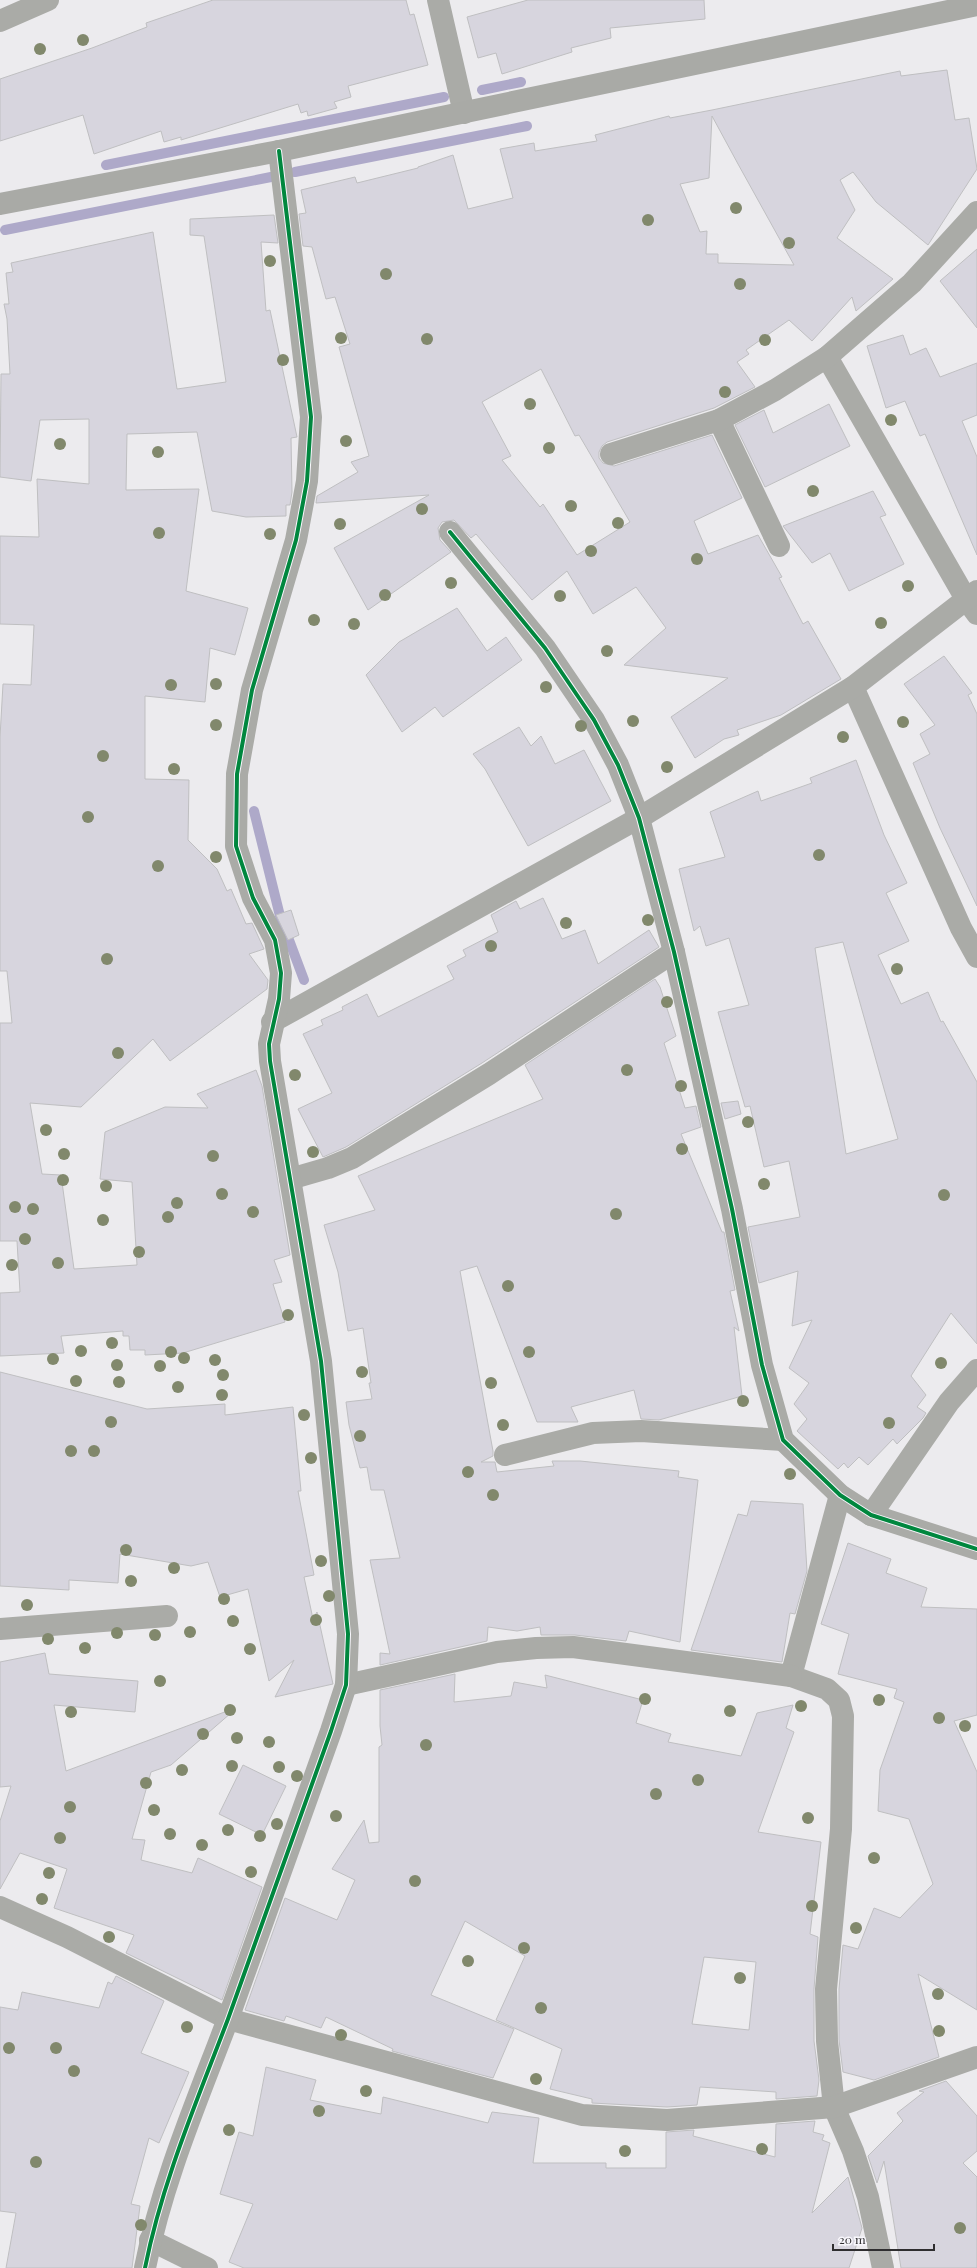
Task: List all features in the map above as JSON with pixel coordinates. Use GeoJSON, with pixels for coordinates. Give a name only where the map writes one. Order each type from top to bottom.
{"type":"FeatureCollection","features":[{"type":"Feature","properties":{"kind":"main road"},"geometry":{"type":"LineString","coordinates":[[0,204],[279,151],[977,5]]}},
{"type":"Feature","properties":{"kind":"street"},"geometry":{"type":"LineString","coordinates":[[0,21],[48,0]]}},
{"type":"Feature","properties":{"kind":"street"},"geometry":{"type":"LineString","coordinates":[[438,0],[464,113]]}},
{"type":"Feature","properties":{"kind":"street"},"geometry":{"type":"LineString","coordinates":[[145,2268],[150,2240],[187,2122],[228,2019],[346,1685],[348,1634],[321,1362],[270,1061],[269,1044],[272,1022],[279,999],[282,973],[275,940],[253,898],[236,846],[237,774],[252,690],[296,540],[307,481],[312,417],[279,151]]}},
{"type":"Feature","properties":{"kind":"street"},"geometry":{"type":"LineString","coordinates":[[611,454],[718,420],[775,390],[827,357],[912,283],[977,212]]}},
{"type":"Feature","properties":{"kind":"street"},"geometry":{"type":"LineString","coordinates":[[272,1022],[639,818],[853,687],[973,601],[827,357]]}},
{"type":"Feature","properties":{"kind":"street"},"geometry":{"type":"LineString","coordinates":[[718,420],[779,546]]}},
{"type":"Feature","properties":{"kind":"street"},"geometry":{"type":"LineString","coordinates":[[450,532],[545,648],[590,714],[618,765],[639,818],[674,952],[732,1209],[762,1365],[783,1440],[840,1495],[871,1515],[977,1549]]}},
{"type":"Feature","properties":{"kind":"street"},"geometry":{"type":"LineString","coordinates":[[853,687],[961,928],[977,957]]}},
{"type":"Feature","properties":{"kind":"street"},"geometry":{"type":"LineString","coordinates":[[290,1179],[328,1168],[352,1158],[489,1074],[674,952]]}},
{"type":"Feature","properties":{"kind":"street"},"geometry":{"type":"LineString","coordinates":[[871,1515],[949,1402],[977,1370]]}},
{"type":"Feature","properties":{"kind":"street"},"geometry":{"type":"LineString","coordinates":[[505,1455],[594,1433],[641,1431],[783,1440]]}},
{"type":"Feature","properties":{"kind":"street"},"geometry":{"type":"LineString","coordinates":[[790,1676],[840,1495]]}},
{"type":"Feature","properties":{"kind":"street"},"geometry":{"type":"LineString","coordinates":[[0,1629],[167,1616]]}},
{"type":"Feature","properties":{"kind":"street"},"geometry":{"type":"LineString","coordinates":[[346,1685],[497,1652],[536,1648],[573,1647],[790,1676],[827,1689],[839,1700],[843,1716],[841,1828],[826,1989],[827,2041],[834,2107],[853,2151],[868,2197],[883,2268]]}},
{"type":"Feature","properties":{"kind":"street"},"geometry":{"type":"LineString","coordinates":[[0,1906],[67,1936],[228,2019],[582,2115],[667,2120],[834,2107],[977,2057]]}},
{"type":"Feature","properties":{"kind":"street"},"geometry":{"type":"LineString","coordinates":[[150,2240],[207,2268]]}},
{"type":"Feature","properties":{"kind":"building"},"geometry":{"type":"Polygon","coordinates":[[[213,0],[406,0],[410,15],[414,14],[428,65],[348,86],[351,97],[334,102],[337,108],[308,116],[307,111],[301,113],[298,104],[181,140],[181,137],[164,142],[161,131],[94,154],[83,115],[0,141],[0,79],[92,48],[147,27],[146,23],[213,0]]]}},
{"type":"Feature","properties":{"kind":"building"},"geometry":{"type":"Polygon","coordinates":[[[528,0],[704,0],[705,19],[610,28],[611,38],[571,48],[572,52],[502,74],[496,53],[478,58],[467,17],[528,0]]]}},
{"type":"Feature","properties":{"kind":"building"},"geometry":{"type":"Polygon","coordinates":[[[947,70],[955,120],[969,118],[977,169],[928,245],[876,202],[853,172],[840,180],[855,210],[837,238],[893,279],[856,311],[852,297],[812,341],[789,320],[746,350],[749,354],[737,362],[755,387],[714,408],[607,442],[602,446],[599,452],[599,458],[603,463],[614,466],[712,435],[742,498],[694,521],[708,554],[758,535],[782,577],[779,578],[803,624],[808,621],[841,679],[781,715],[737,730],[739,735],[724,739],[695,758],[671,717],[728,678],[624,665],[666,628],[636,587],[593,614],[567,571],[532,600],[476,534],[471,538],[454,520],[442,522],[438,528],[440,540],[451,552],[368,610],[334,548],[429,495],[316,503],[317,496],[358,472],[351,462],[369,456],[339,347],[350,344],[335,297],[326,299],[312,247],[303,246],[299,214],[306,213],[301,190],[355,177],[357,183],[418,168],[453,155],[468,209],[513,198],[500,149],[534,143],[535,151],[597,141],[595,135],[669,116],[670,118],[712,110],[900,71],[901,76],[947,70]],[[712,116],[709,178],[680,184],[700,232],[707,231],[706,254],[718,254],[718,263],[794,265],[738,164],[712,116]],[[541,369],[482,402],[511,456],[502,460],[540,507],[543,504],[577,555],[630,522],[579,435],[575,436],[541,369]]]}},
{"type":"Feature","properties":{"kind":"building"},"geometry":{"type":"Polygon","coordinates":[[[274,215],[278,243],[261,242],[266,311],[270,310],[297,437],[291,438],[292,492],[290,505],[286,505],[286,516],[246,517],[212,511],[197,432],[127,434],[126,490],[199,489],[186,591],[248,608],[235,655],[210,648],[205,702],[145,696],[145,779],[189,780],[188,840],[217,869],[227,891],[231,889],[246,924],[252,923],[264,949],[249,954],[268,980],[267,989],[170,1061],[153,1039],[81,1107],[30,1103],[42,1174],[61,1175],[74,1269],[137,1265],[132,1182],[100,1179],[105,1132],[165,1107],[208,1108],[197,1094],[256,1070],[262,1086],[290,1255],[274,1260],[282,1282],[273,1284],[285,1322],[183,1353],[145,1355],[145,1350],[130,1350],[129,1336],[123,1336],[123,1331],[61,1336],[64,1353],[0,1356],[0,1293],[20,1292],[17,1241],[0,1241],[0,1023],[12,1023],[7,971],[0,971],[0,737],[3,684],[31,685],[34,625],[0,624],[0,536],[39,537],[37,479],[89,484],[89,419],[40,420],[31,481],[0,477],[1,374],[10,374],[7,319],[4,304],[9,304],[6,273],[13,272],[11,263],[153,232],[177,389],[226,382],[204,236],[190,235],[190,219],[274,215]]]}},
{"type":"Feature","properties":{"kind":"building"},"geometry":{"type":"Polygon","coordinates":[[[977,249],[977,328],[940,281],[977,249]]]}},
{"type":"Feature","properties":{"kind":"building"},"geometry":{"type":"Polygon","coordinates":[[[903,335],[910,355],[926,348],[940,377],[977,363],[977,415],[962,421],[977,457],[977,555],[925,434],[920,436],[905,401],[886,408],[867,346],[903,335]]]}},
{"type":"Feature","properties":{"kind":"building"},"geometry":{"type":"Polygon","coordinates":[[[829,404],[850,446],[765,487],[735,425],[764,410],[773,433],[829,404]]]}},
{"type":"Feature","properties":{"kind":"building"},"geometry":{"type":"Polygon","coordinates":[[[873,491],[886,515],[880,517],[904,564],[849,591],[830,553],[812,563],[783,526],[873,491]]]}},
{"type":"Feature","properties":{"kind":"building"},"geometry":{"type":"Polygon","coordinates":[[[457,608],[487,651],[506,637],[522,660],[443,717],[435,707],[402,732],[366,675],[399,642],[457,608]]]}},
{"type":"Feature","properties":{"kind":"building"},"geometry":{"type":"Polygon","coordinates":[[[944,656],[972,693],[968,695],[977,714],[977,906],[940,828],[913,763],[930,754],[920,734],[935,725],[904,684],[944,656]]]}},
{"type":"Feature","properties":{"kind":"building"},"geometry":{"type":"Polygon","coordinates":[[[519,727],[531,746],[541,736],[555,764],[584,750],[611,801],[528,846],[485,769],[473,754],[519,727]]]}},
{"type":"Feature","properties":{"kind":"building"},"geometry":{"type":"Polygon","coordinates":[[[856,760],[884,835],[907,883],[886,893],[909,941],[878,955],[901,1004],[928,992],[941,1022],[943,1021],[977,1082],[977,1344],[951,1313],[911,1376],[926,1395],[917,1407],[926,1413],[923,1418],[897,1444],[893,1439],[868,1465],[859,1457],[848,1468],[844,1463],[838,1469],[797,1431],[807,1419],[794,1404],[809,1383],[789,1368],[812,1320],[792,1326],[798,1271],[759,1283],[748,1227],[800,1217],[789,1161],[764,1167],[750,1106],[745,1107],[718,1012],[749,1005],[729,938],[706,946],[700,926],[694,931],[679,869],[725,857],[710,812],[758,791],[761,801],[812,783],[810,778],[856,760]],[[843,942],[815,948],[846,1154],[898,1139],[843,942]]]}},
{"type":"Feature","properties":{"kind":"building"},"geometry":{"type":"Polygon","coordinates":[[[543,898],[562,939],[585,930],[598,964],[649,930],[659,947],[482,1063],[346,1147],[323,1157],[298,1109],[332,1093],[303,1034],[323,1025],[321,1020],[343,1010],[342,1007],[367,994],[378,1017],[454,979],[447,966],[466,956],[463,950],[498,932],[491,915],[516,901],[520,909],[543,898]]]}},
{"type":"Feature","properties":{"kind":"building"},"geometry":{"type":"Polygon","coordinates":[[[291,910],[299,935],[288,940],[276,915],[291,910]]]}},
{"type":"Feature","properties":{"kind":"building"},"geometry":{"type":"Polygon","coordinates":[[[655,979],[660,987],[676,1036],[664,1043],[685,1108],[696,1106],[701,1127],[681,1134],[722,1232],[724,1232],[735,1290],[730,1291],[739,1331],[734,1327],[742,1396],[659,1420],[641,1419],[634,1390],[571,1407],[578,1422],[537,1422],[477,1266],[460,1271],[493,1451],[493,1456],[481,1462],[495,1462],[497,1472],[554,1466],[552,1461],[580,1461],[679,1471],[678,1477],[698,1480],[680,1642],[629,1631],[626,1641],[575,1635],[541,1635],[540,1627],[517,1631],[488,1627],[487,1641],[380,1665],[380,1653],[390,1654],[370,1560],[400,1558],[384,1490],[371,1490],[367,1467],[360,1468],[349,1425],[346,1402],[372,1399],[369,1383],[371,1383],[363,1328],[348,1331],[338,1272],[324,1225],[375,1210],[358,1176],[543,1099],[525,1065],[655,979]]]}},
{"type":"Feature","properties":{"kind":"building"},"geometry":{"type":"Polygon","coordinates":[[[738,1101],[741,1114],[725,1119],[721,1103],[738,1101]]]}},
{"type":"Feature","properties":{"kind":"building"},"geometry":{"type":"Polygon","coordinates":[[[0,1372],[147,1409],[225,1404],[225,1415],[293,1407],[301,1491],[298,1491],[314,1575],[304,1577],[313,1619],[317,1612],[333,1684],[275,1697],[294,1660],[269,1681],[248,1589],[220,1597],[208,1562],[191,1566],[120,1554],[118,1583],[69,1580],[69,1590],[0,1586],[0,1372]]]}},
{"type":"Feature","properties":{"kind":"building"},"geometry":{"type":"Polygon","coordinates":[[[751,1501],[803,1504],[807,1571],[795,1614],[790,1613],[782,1662],[691,1650],[738,1514],[747,1516],[751,1501]]]}},
{"type":"Feature","properties":{"kind":"building"},"geometry":{"type":"Polygon","coordinates":[[[848,1543],[891,1559],[886,1573],[927,1588],[921,1607],[977,1609],[977,1715],[954,1721],[977,1772],[977,2010],[918,1974],[939,2057],[874,2080],[843,2072],[839,2040],[839,1989],[843,1945],[858,1949],[874,1908],[900,1918],[933,1884],[909,1819],[878,1811],[880,1770],[904,1702],[894,1698],[897,1689],[838,1674],[849,1634],[821,1624],[848,1543]]]}},
{"type":"Feature","properties":{"kind":"building"},"geometry":{"type":"Polygon","coordinates":[[[45,1653],[49,1674],[138,1681],[135,1712],[54,1705],[66,1771],[230,1710],[231,1713],[171,1765],[151,1772],[132,1839],[145,1840],[141,1860],[192,1873],[198,1858],[262,1887],[222,2000],[126,1953],[134,1935],[54,1908],[67,1869],[20,1853],[0,1889],[0,1821],[11,1786],[0,1787],[0,1662],[45,1653]]]}},
{"type":"Feature","properties":{"kind":"building"},"geometry":{"type":"Polygon","coordinates":[[[455,1674],[454,1702],[511,1696],[514,1682],[547,1688],[545,1675],[643,1700],[636,1723],[671,1734],[668,1742],[741,1756],[757,1713],[793,1705],[786,1728],[794,1732],[758,1832],[821,1842],[810,1934],[818,1937],[814,1989],[814,2041],[819,2080],[817,2096],[776,2099],[776,2092],[700,2087],[697,2105],[667,2107],[592,2103],[592,2099],[550,2089],[562,2049],[496,2020],[525,1956],[465,1921],[431,1995],[514,2029],[493,2078],[392,2051],[393,2049],[326,2017],[321,2028],[286,2016],[284,2021],[245,2010],[285,1898],[337,1920],[355,1880],[332,1869],[364,1820],[369,1843],[379,1842],[379,1747],[382,1745],[380,1726],[380,1690],[455,1674]],[[704,1957],[692,2024],[749,2030],[756,1962],[704,1957]]]}},
{"type":"Feature","properties":{"kind":"building"},"geometry":{"type":"Polygon","coordinates":[[[243,1765],[286,1786],[262,1835],[219,1814],[243,1765]]]}},
{"type":"Feature","properties":{"kind":"building"},"geometry":{"type":"Polygon","coordinates":[[[116,1976],[164,2001],[141,2053],[189,2072],[159,2143],[149,2138],[131,2204],[140,2206],[132,2268],[6,2268],[16,2213],[0,2211],[0,2007],[18,2010],[22,1992],[99,2008],[108,1982],[112,1984],[116,1976]]]}},
{"type":"Feature","properties":{"kind":"building"},"geometry":{"type":"Polygon","coordinates":[[[266,2067],[316,2080],[310,2100],[381,2114],[383,2097],[488,2123],[492,2112],[539,2118],[533,2163],[606,2163],[606,2168],[666,2168],[666,2132],[694,2130],[693,2136],[775,2157],[776,2124],[815,2121],[813,2132],[824,2135],[822,2140],[830,2143],[812,2213],[848,2177],[862,2228],[849,2268],[244,2268],[229,2262],[253,2204],[220,2194],[239,2132],[253,2136],[266,2067]]]}},
{"type":"Feature","properties":{"kind":"building"},"geometry":{"type":"Polygon","coordinates":[[[946,2081],[977,2116],[977,2151],[963,2163],[977,2177],[977,2268],[901,2268],[884,2161],[877,2183],[868,2156],[903,2121],[897,2113],[924,2092],[919,2091],[946,2081]]]}},
{"type":"Feature","properties":{"kind":"waterway"},"geometry":{"type":"LineString","coordinates":[[482,90],[521,82]]}},
{"type":"Feature","properties":{"kind":"waterway"},"geometry":{"type":"LineString","coordinates":[[106,165],[444,97]]}},
{"type":"Feature","properties":{"kind":"waterway"},"geometry":{"type":"LineString","coordinates":[[295,172],[527,126]]}},
{"type":"Feature","properties":{"kind":"waterway"},"geometry":{"type":"LineString","coordinates":[[5,230],[271,177]]}},
{"type":"Feature","properties":{"kind":"waterway"},"geometry":{"type":"LineString","coordinates":[[254,811],[280,916],[304,980]]}},
{"type":"Feature","properties":{"kind":"cycle path"},"geometry":{"type":"LineString","coordinates":[[145,2268],[161,2204],[181,2142],[254,1947],[346,1685],[348,1634],[321,1361],[270,1061],[269,1044],[279,999],[281,973],[275,940],[253,898],[236,846],[237,774],[252,690],[296,540],[307,481],[311,417],[279,151]]}},
{"type":"Feature","properties":{"kind":"cycle path"},"geometry":{"type":"LineString","coordinates":[[450,532],[545,648],[594,720],[618,765],[639,818],[674,952],[732,1209],[762,1365],[783,1440],[840,1495],[871,1515],[977,1549]]}}]}
